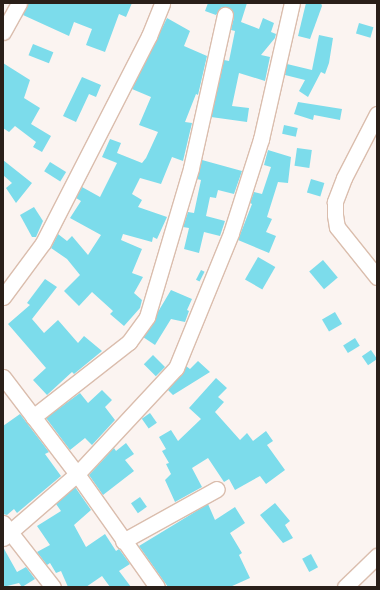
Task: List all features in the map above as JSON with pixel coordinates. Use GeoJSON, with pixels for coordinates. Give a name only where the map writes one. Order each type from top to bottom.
{"type":"FeatureCollection","features":[{"type":"Feature","properties":{"kind":"street"},"geometry":{"type":"LineString","coordinates":[[3,32],[19,3]]}},
{"type":"Feature","properties":{"kind":"street"},"geometry":{"type":"LineString","coordinates":[[3,297],[43,243],[149,36],[162,3]]}},
{"type":"Feature","properties":{"kind":"street"},"geometry":{"type":"LineString","coordinates":[[53,587],[5,531],[77,474],[176,368],[186,348],[231,233],[259,147],[292,3]]}},
{"type":"Feature","properties":{"kind":"street"},"geometry":{"type":"LineString","coordinates":[[33,416],[129,342],[147,317],[191,168],[225,16]]}},
{"type":"Feature","properties":{"kind":"street"},"geometry":{"type":"LineString","coordinates":[[377,114],[344,178],[335,202],[335,215],[338,227],[377,277]]}},
{"type":"Feature","properties":{"kind":"street"},"geometry":{"type":"LineString","coordinates":[[3,377],[77,474],[157,587]]}},
{"type":"Feature","properties":{"kind":"street"},"geometry":{"type":"LineString","coordinates":[[123,541],[217,489]]}},
{"type":"Feature","properties":{"kind":"street"},"geometry":{"type":"LineString","coordinates":[[345,587],[377,556]]}},
{"type":"Feature","properties":{"kind":"building"},"geometry":{"type":"Polygon","coordinates":[[[28,3],[132,3],[126,17],[119,14],[105,52],[86,45],[92,29],[74,22],[69,36],[23,15],[28,3]]]}},
{"type":"Feature","properties":{"kind":"building"},"geometry":{"type":"Polygon","coordinates":[[[208,3],[247,3],[241,22],[259,29],[263,18],[274,23],[271,32],[276,34],[275,38],[261,55],[270,57],[265,81],[239,73],[232,106],[249,108],[247,122],[211,117],[224,60],[229,61],[235,31],[231,30],[234,17],[231,9],[222,7],[216,15],[205,11],[208,3]]]}},
{"type":"Feature","properties":{"kind":"building"},"geometry":{"type":"Polygon","coordinates":[[[306,3],[321,3],[322,6],[310,39],[298,36],[306,3]]]}},
{"type":"Feature","properties":{"kind":"building"},"geometry":{"type":"Polygon","coordinates":[[[167,18],[190,31],[184,46],[207,56],[198,95],[196,94],[185,122],[192,123],[183,161],[172,157],[161,184],[140,178],[132,194],[142,200],[138,207],[167,217],[157,239],[153,237],[152,242],[123,234],[121,240],[142,249],[132,273],[143,277],[134,293],[142,300],[140,308],[124,326],[110,314],[113,311],[92,292],[79,306],[64,291],[80,275],[67,259],[51,248],[58,234],[67,241],[72,236],[88,255],[101,235],[70,218],[81,201],[76,198],[82,187],[100,197],[117,163],[102,157],[110,139],[121,143],[117,153],[142,163],[146,158],[158,132],[139,125],[151,97],[132,89],[167,18]]]}},
{"type":"Feature","properties":{"kind":"building"},"geometry":{"type":"Polygon","coordinates":[[[359,23],[373,27],[370,38],[356,34],[359,23]]]}},
{"type":"Feature","properties":{"kind":"building"},"geometry":{"type":"Polygon","coordinates":[[[319,35],[333,38],[329,63],[325,74],[321,72],[308,97],[299,91],[305,80],[285,75],[287,64],[312,70],[319,35]]]}},
{"type":"Feature","properties":{"kind":"building"},"geometry":{"type":"Polygon","coordinates":[[[33,44],[53,52],[49,63],[29,55],[33,44]]]}},
{"type":"Feature","properties":{"kind":"building"},"geometry":{"type":"Polygon","coordinates":[[[3,63],[30,80],[24,98],[40,108],[31,124],[51,136],[42,152],[33,147],[36,142],[15,126],[9,132],[3,128],[3,63]]]}},
{"type":"Feature","properties":{"kind":"building"},"geometry":{"type":"Polygon","coordinates":[[[82,77],[101,85],[96,97],[89,94],[76,122],[63,116],[82,77]]]}},
{"type":"Feature","properties":{"kind":"building"},"geometry":{"type":"Polygon","coordinates":[[[298,102],[342,109],[340,120],[314,115],[313,120],[294,114],[298,102]]]}},
{"type":"Feature","properties":{"kind":"building"},"geometry":{"type":"Polygon","coordinates":[[[284,125],[298,128],[296,137],[282,134],[284,125]]]}},
{"type":"Feature","properties":{"kind":"building"},"geometry":{"type":"Polygon","coordinates":[[[297,148],[312,150],[309,168],[294,166],[297,148]]]}},
{"type":"Feature","properties":{"kind":"building"},"geometry":{"type":"Polygon","coordinates":[[[268,150],[291,157],[288,183],[278,182],[267,217],[272,219],[266,232],[276,236],[269,253],[238,240],[252,204],[250,203],[254,192],[262,194],[271,167],[264,165],[268,150]]]}},
{"type":"Feature","properties":{"kind":"building"},"geometry":{"type":"Polygon","coordinates":[[[3,160],[32,183],[16,203],[6,188],[12,183],[3,175],[3,160]]]}},
{"type":"Feature","properties":{"kind":"building"},"geometry":{"type":"Polygon","coordinates":[[[202,160],[242,171],[234,194],[218,190],[216,198],[210,197],[206,216],[225,221],[220,236],[204,232],[199,253],[184,249],[189,228],[183,227],[188,212],[194,213],[201,180],[197,179],[202,160]]]}},
{"type":"Feature","properties":{"kind":"building"},"geometry":{"type":"Polygon","coordinates":[[[50,162],[66,172],[60,181],[44,171],[50,162]]]}},
{"type":"Feature","properties":{"kind":"building"},"geometry":{"type":"Polygon","coordinates":[[[311,179],[324,183],[320,196],[307,192],[311,179]]]}},
{"type":"Feature","properties":{"kind":"building"},"geometry":{"type":"Polygon","coordinates":[[[34,207],[43,221],[36,237],[32,237],[20,215],[34,207]]]}},
{"type":"Feature","properties":{"kind":"building"},"geometry":{"type":"Polygon","coordinates":[[[258,257],[275,267],[262,290],[245,280],[258,257]]]}},
{"type":"Feature","properties":{"kind":"building"},"geometry":{"type":"Polygon","coordinates":[[[323,260],[338,278],[324,289],[309,272],[323,260]]]}},
{"type":"Feature","properties":{"kind":"building"},"geometry":{"type":"Polygon","coordinates":[[[201,270],[205,272],[200,282],[196,280],[201,270]]]}},
{"type":"Feature","properties":{"kind":"building"},"geometry":{"type":"Polygon","coordinates":[[[45,279],[57,287],[32,319],[44,333],[58,320],[78,343],[84,336],[102,351],[74,374],[72,372],[47,395],[33,380],[46,368],[8,324],[30,305],[27,303],[45,279]]]}},
{"type":"Feature","properties":{"kind":"building"},"geometry":{"type":"Polygon","coordinates":[[[171,290],[192,299],[187,310],[189,311],[185,322],[171,319],[155,345],[143,337],[171,290]]]}},
{"type":"Feature","properties":{"kind":"building"},"geometry":{"type":"Polygon","coordinates":[[[335,312],[342,324],[329,332],[322,320],[335,312]]]}},
{"type":"Feature","properties":{"kind":"building"},"geometry":{"type":"Polygon","coordinates":[[[355,338],[360,346],[348,353],[343,345],[355,338]]]}},
{"type":"Feature","properties":{"kind":"building"},"geometry":{"type":"Polygon","coordinates":[[[371,350],[377,359],[368,365],[362,356],[371,350]]]}},
{"type":"Feature","properties":{"kind":"building"},"geometry":{"type":"Polygon","coordinates":[[[153,355],[165,367],[156,376],[144,364],[153,355]]]}},
{"type":"Feature","properties":{"kind":"building"},"geometry":{"type":"Polygon","coordinates":[[[198,361],[210,372],[173,395],[168,390],[186,366],[190,369],[198,361]]]}},
{"type":"Feature","properties":{"kind":"building"},"geometry":{"type":"Polygon","coordinates":[[[216,378],[227,388],[218,397],[224,402],[215,412],[240,440],[247,433],[253,441],[266,431],[273,441],[267,445],[285,470],[266,484],[260,476],[235,490],[229,479],[224,482],[208,458],[192,468],[202,487],[175,502],[165,480],[171,474],[166,464],[169,463],[162,451],[166,449],[159,437],[171,430],[178,441],[201,419],[189,408],[216,378]]]}},
{"type":"Feature","properties":{"kind":"building"},"geometry":{"type":"Polygon","coordinates":[[[102,390],[112,400],[105,407],[115,420],[92,445],[85,438],[70,450],[46,418],[80,393],[88,403],[102,390]]]}},
{"type":"Feature","properties":{"kind":"building"},"geometry":{"type":"Polygon","coordinates":[[[150,413],[157,423],[149,429],[142,419],[150,413]]]}},
{"type":"Feature","properties":{"kind":"building"},"geometry":{"type":"Polygon","coordinates":[[[20,414],[49,452],[45,454],[61,476],[17,513],[14,509],[7,515],[3,514],[3,426],[20,414]]]}},
{"type":"Feature","properties":{"kind":"building"},"geometry":{"type":"Polygon","coordinates":[[[126,443],[134,454],[125,460],[134,471],[103,495],[89,475],[114,448],[116,451],[126,443]]]}},
{"type":"Feature","properties":{"kind":"building"},"geometry":{"type":"Polygon","coordinates":[[[75,487],[91,510],[74,525],[86,547],[105,534],[116,551],[119,549],[130,564],[119,571],[131,587],[110,587],[102,576],[86,587],[68,587],[61,571],[56,573],[50,563],[47,565],[37,552],[50,545],[37,526],[61,511],[56,504],[75,487]]]}},
{"type":"Feature","properties":{"kind":"building"},"geometry":{"type":"Polygon","coordinates":[[[140,497],[147,507],[138,513],[131,503],[140,497]]]}},
{"type":"Feature","properties":{"kind":"building"},"geometry":{"type":"Polygon","coordinates":[[[275,503],[290,521],[285,525],[293,538],[283,543],[260,515],[275,503]]]}},
{"type":"Feature","properties":{"kind":"building"},"geometry":{"type":"Polygon","coordinates":[[[208,504],[215,520],[235,507],[245,523],[230,533],[242,553],[239,555],[250,578],[230,587],[168,587],[139,546],[208,504]]]}},
{"type":"Feature","properties":{"kind":"building"},"geometry":{"type":"Polygon","coordinates":[[[3,547],[17,572],[26,567],[35,579],[22,587],[19,583],[3,587],[3,547]]]}},
{"type":"Feature","properties":{"kind":"building"},"geometry":{"type":"Polygon","coordinates":[[[311,554],[318,567],[309,572],[302,559],[311,554]]]}}]}
